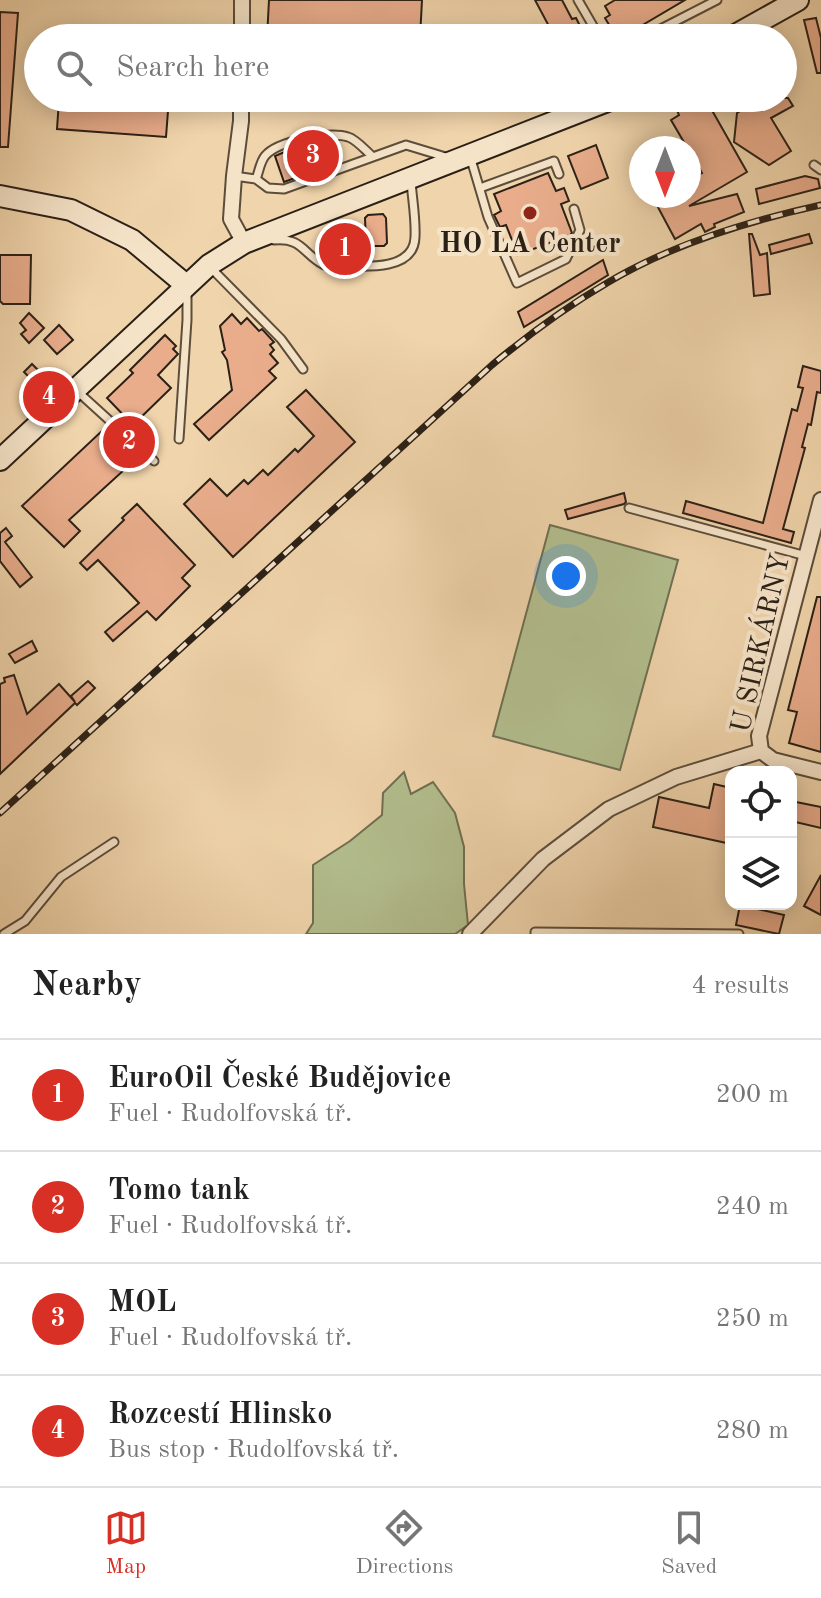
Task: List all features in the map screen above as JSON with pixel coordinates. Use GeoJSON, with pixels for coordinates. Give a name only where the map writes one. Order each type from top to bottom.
{"type":"FeatureCollection","features":[{"type":"Feature","properties":{"kind":"main road"},"geometry":{"type":"LineString","coordinates":[[749,24],[774,6],[798,0]]}},
{"type":"Feature","properties":{"kind":"main road"},"geometry":{"type":"LineString","coordinates":[[0,460],[186,285],[209,265],[244,243],[579,112]]}},
{"type":"Feature","properties":{"kind":"main road"},"geometry":{"type":"LineString","coordinates":[[0,196],[71,210],[132,240],[186,285]]}},
{"type":"Feature","properties":{"kind":"street"},"geometry":{"type":"LineString","coordinates":[[242,0],[242,24]]}},
{"type":"Feature","properties":{"kind":"street"},"geometry":{"type":"LineString","coordinates":[[241,112],[231,219],[244,243]]}},
{"type":"Feature","properties":{"kind":"street","name":"U SIRKÁRNY"},"geometry":{"type":"LineString","coordinates":[[821,500],[759,736],[761,751],[773,760],[821,772]]}},
{"type":"Feature","properties":{"kind":"street","name":"U SIRKÁRNY"},"geometry":{"type":"LineString","coordinates":[[470,934],[543,859],[609,809],[676,777],[761,751]]}},
{"type":"Feature","properties":{"kind":"lane"},"geometry":{"type":"LineString","coordinates":[[578,0],[592,24]]}},
{"type":"Feature","properties":{"kind":"lane"},"geometry":{"type":"LineString","coordinates":[[670,24],[717,0]]}},
{"type":"Feature","properties":{"kind":"lane"},"geometry":{"type":"LineString","coordinates":[[256,179],[264,157],[273,150],[315,136],[349,137],[372,156]]}},
{"type":"Feature","properties":{"kind":"lane"},"geometry":{"type":"LineString","coordinates":[[234,176],[256,179],[268,188],[284,189],[406,145],[462,157],[480,188],[488,217],[517,283],[566,259],[580,230],[574,209]]}},
{"type":"Feature","properties":{"kind":"lane"},"geometry":{"type":"LineString","coordinates":[[480,188],[554,161],[559,174]]}},
{"type":"Feature","properties":{"kind":"lane"},"geometry":{"type":"LineString","coordinates":[[244,243],[282,239],[300,244],[324,265],[396,264],[410,254],[416,239],[411,177]]}},
{"type":"Feature","properties":{"kind":"lane"},"geometry":{"type":"LineString","coordinates":[[209,265],[281,339],[303,369]]}},
{"type":"Feature","properties":{"kind":"lane"},"geometry":{"type":"LineString","coordinates":[[179,439],[187,320],[186,285]]}},
{"type":"Feature","properties":{"kind":"lane"},"geometry":{"type":"LineString","coordinates":[[75,389],[154,461]]}},
{"type":"Feature","properties":{"kind":"lane"},"geometry":{"type":"LineString","coordinates":[[629,508],[806,556]]}},
{"type":"Feature","properties":{"kind":"lane"},"geometry":{"type":"LineString","coordinates":[[4,934],[25,921],[61,877],[114,842]]}},
{"type":"Feature","properties":{"kind":"lane"},"geometry":{"type":"LineString","coordinates":[[535,934],[739,934]]}},
{"type":"Feature","properties":{"kind":"green space"},"geometry":{"type":"Polygon","coordinates":[[[550,525],[678,560],[620,770],[493,736],[550,525]]]}},
{"type":"Feature","properties":{"kind":"green space"},"geometry":{"type":"Polygon","coordinates":[[[404,772],[411,794],[433,782],[455,813],[464,847],[468,925],[455,934],[306,934],[313,923],[313,865],[382,815],[383,793],[404,772]]]}},
{"type":"Feature","properties":{"kind":"building"},"geometry":{"type":"Polygon","coordinates":[[[269,0],[422,0],[421,24],[268,24],[269,0]]]}},
{"type":"Feature","properties":{"kind":"building"},"geometry":{"type":"Polygon","coordinates":[[[535,0],[562,0],[572,19],[576,18],[579,24],[548,24],[535,0]]]}},
{"type":"Feature","properties":{"kind":"building"},"geometry":{"type":"Polygon","coordinates":[[[615,0],[685,0],[644,24],[609,24],[605,18],[610,15],[605,6],[615,0]]]}},
{"type":"Feature","properties":{"kind":"building"},"geometry":{"type":"Polygon","coordinates":[[[0,12],[18,13],[8,147],[0,147],[0,12]]]}},
{"type":"Feature","properties":{"kind":"building"},"geometry":{"type":"Polygon","coordinates":[[[816,18],[821,38],[821,73],[817,73],[804,20],[816,18]]]}},
{"type":"Feature","properties":{"kind":"building"},"geometry":{"type":"Polygon","coordinates":[[[58,112],[168,112],[166,137],[57,129],[58,112]]]}},
{"type":"Feature","properties":{"kind":"building"},"geometry":{"type":"Polygon","coordinates":[[[678,112],[713,112],[747,172],[701,199],[701,136],[680,136],[671,120],[679,115],[678,112]]]}},
{"type":"Feature","properties":{"kind":"building"},"geometry":{"type":"Polygon","coordinates":[[[782,112],[771,118],[791,151],[769,165],[734,142],[737,113],[782,112]]]}},
{"type":"Feature","properties":{"kind":"building"},"geometry":{"type":"Polygon","coordinates":[[[329,142],[337,163],[284,182],[275,156],[294,148],[329,142]]]}},
{"type":"Feature","properties":{"kind":"building"},"geometry":{"type":"Polygon","coordinates":[[[596,145],[608,178],[581,189],[568,156],[596,145]]]}},
{"type":"Feature","properties":{"kind":"building","name":"HO LA Center"},"geometry":{"type":"Polygon","coordinates":[[[548,173],[556,191],[564,188],[569,201],[561,204],[572,233],[518,255],[506,225],[500,227],[494,215],[501,211],[494,194],[548,173]]]}},
{"type":"Feature","properties":{"kind":"building"},"geometry":{"type":"Polygon","coordinates":[[[805,176],[818,179],[820,188],[759,204],[756,189],[805,176]]]}},
{"type":"Feature","properties":{"kind":"building"},"geometry":{"type":"Polygon","coordinates":[[[737,194],[744,212],[714,224],[715,227],[705,232],[701,224],[675,239],[658,208],[701,208],[701,203],[737,194]]]}},
{"type":"Feature","properties":{"kind":"building"},"geometry":{"type":"Polygon","coordinates":[[[383,214],[386,218],[387,243],[384,246],[369,246],[366,243],[365,218],[383,214]]]}},
{"type":"Feature","properties":{"kind":"building"},"geometry":{"type":"Polygon","coordinates":[[[336,227],[351,229],[352,260],[333,259],[333,230],[336,227]]]}},
{"type":"Feature","properties":{"kind":"building"},"geometry":{"type":"Polygon","coordinates":[[[749,234],[752,234],[760,255],[767,253],[770,294],[754,296],[749,234]]]}},
{"type":"Feature","properties":{"kind":"building"},"geometry":{"type":"Polygon","coordinates":[[[809,234],[812,243],[771,254],[769,245],[809,234]]]}},
{"type":"Feature","properties":{"kind":"building"},"geometry":{"type":"Polygon","coordinates":[[[0,255],[31,255],[30,304],[3,304],[0,301],[0,255]]]}},
{"type":"Feature","properties":{"kind":"building"},"geometry":{"type":"Polygon","coordinates":[[[603,260],[608,275],[524,327],[518,312],[603,260]]]}},
{"type":"Feature","properties":{"kind":"building"},"geometry":{"type":"Polygon","coordinates":[[[29,313],[44,328],[29,343],[21,334],[26,330],[20,323],[29,313]]]}},
{"type":"Feature","properties":{"kind":"building"},"geometry":{"type":"Polygon","coordinates":[[[232,314],[241,324],[247,318],[274,342],[270,345],[274,350],[270,354],[278,363],[269,371],[276,378],[209,440],[194,424],[232,390],[227,360],[222,352],[225,350],[220,326],[232,314]]]}},
{"type":"Feature","properties":{"kind":"building"},"geometry":{"type":"Polygon","coordinates":[[[59,325],[73,340],[57,354],[44,340],[59,325]]]}},
{"type":"Feature","properties":{"kind":"building"},"geometry":{"type":"Polygon","coordinates":[[[165,335],[176,346],[173,349],[178,354],[158,375],[171,388],[133,425],[107,398],[165,335]]]}},
{"type":"Feature","properties":{"kind":"building"},"geometry":{"type":"Polygon","coordinates":[[[32,364],[52,384],[44,392],[24,372],[32,364]]]}},
{"type":"Feature","properties":{"kind":"building"},"geometry":{"type":"Polygon","coordinates":[[[803,366],[821,371],[821,393],[817,392],[811,425],[808,424],[802,447],[805,448],[783,529],[794,532],[791,543],[683,513],[686,501],[763,523],[792,409],[797,411],[803,388],[798,387],[803,366]]]}},
{"type":"Feature","properties":{"kind":"building"},"geometry":{"type":"Polygon","coordinates":[[[306,390],[355,442],[233,557],[184,504],[210,479],[227,496],[244,480],[248,484],[263,470],[268,475],[295,449],[298,452],[314,436],[287,407],[306,390]]]}},
{"type":"Feature","properties":{"kind":"building"},"geometry":{"type":"Polygon","coordinates":[[[105,428],[133,450],[131,455],[135,460],[69,520],[80,531],[64,547],[22,506],[105,428]]]}},
{"type":"Feature","properties":{"kind":"building"},"geometry":{"type":"Polygon","coordinates":[[[624,493],[624,504],[568,519],[565,510],[624,493]]]}},
{"type":"Feature","properties":{"kind":"building"},"geometry":{"type":"Polygon","coordinates":[[[137,504],[195,565],[182,578],[190,586],[156,620],[147,611],[113,641],[105,632],[139,603],[98,560],[87,570],[80,563],[137,504]]]}},
{"type":"Feature","properties":{"kind":"building"},"geometry":{"type":"Polygon","coordinates":[[[6,528],[12,536],[5,542],[32,577],[20,587],[0,561],[0,533],[6,528]]]}},
{"type":"Feature","properties":{"kind":"building"},"geometry":{"type":"Polygon","coordinates":[[[817,597],[821,597],[821,752],[789,743],[797,712],[788,710],[817,597]]]}},
{"type":"Feature","properties":{"kind":"building"},"geometry":{"type":"Polygon","coordinates":[[[32,641],[37,651],[15,663],[9,654],[32,641]]]}},
{"type":"Feature","properties":{"kind":"building"},"geometry":{"type":"Polygon","coordinates":[[[14,675],[27,714],[59,684],[75,702],[71,696],[88,681],[95,688],[0,774],[0,684],[5,682],[4,678],[14,675]]]}},
{"type":"Feature","properties":{"kind":"building"},"geometry":{"type":"Polygon","coordinates":[[[714,784],[725,787],[725,843],[653,827],[659,797],[709,808],[714,784]]]}},
{"type":"Feature","properties":{"kind":"building"},"geometry":{"type":"Polygon","coordinates":[[[797,802],[821,807],[821,828],[797,822],[797,802]]]}},
{"type":"Feature","properties":{"kind":"building"},"geometry":{"type":"Polygon","coordinates":[[[821,875],[821,915],[804,906],[821,875]]]}},
{"type":"Feature","properties":{"kind":"building"},"geometry":{"type":"Polygon","coordinates":[[[739,910],[762,910],[784,915],[779,934],[736,925],[739,910]]]}},
{"type":"Feature","properties":{"kind":"railway"},"geometry":{"type":"LineString","coordinates":[[0,813],[492,365],[533,332],[592,292],[684,245],[738,226],[821,205]]}},
{"type":"Feature","properties":{"kind":"place","name":"MOL"},"geometry":{"type":"Point","coordinates":[313,156]}},
{"type":"Feature","properties":{"kind":"place","name":"HO LA Center"},"geometry":{"type":"Point","coordinates":[530,213]}},
{"type":"Feature","properties":{"kind":"place","name":"EuroOil České Budějovice"},"geometry":{"type":"Point","coordinates":[345,249]}},
{"type":"Feature","properties":{"kind":"place","name":"Rozcestí Hlinsko"},"geometry":{"type":"Point","coordinates":[49,397]}},
{"type":"Feature","properties":{"kind":"place","name":"Tomo tank"},"geometry":{"type":"Point","coordinates":[129,442]}}]}
